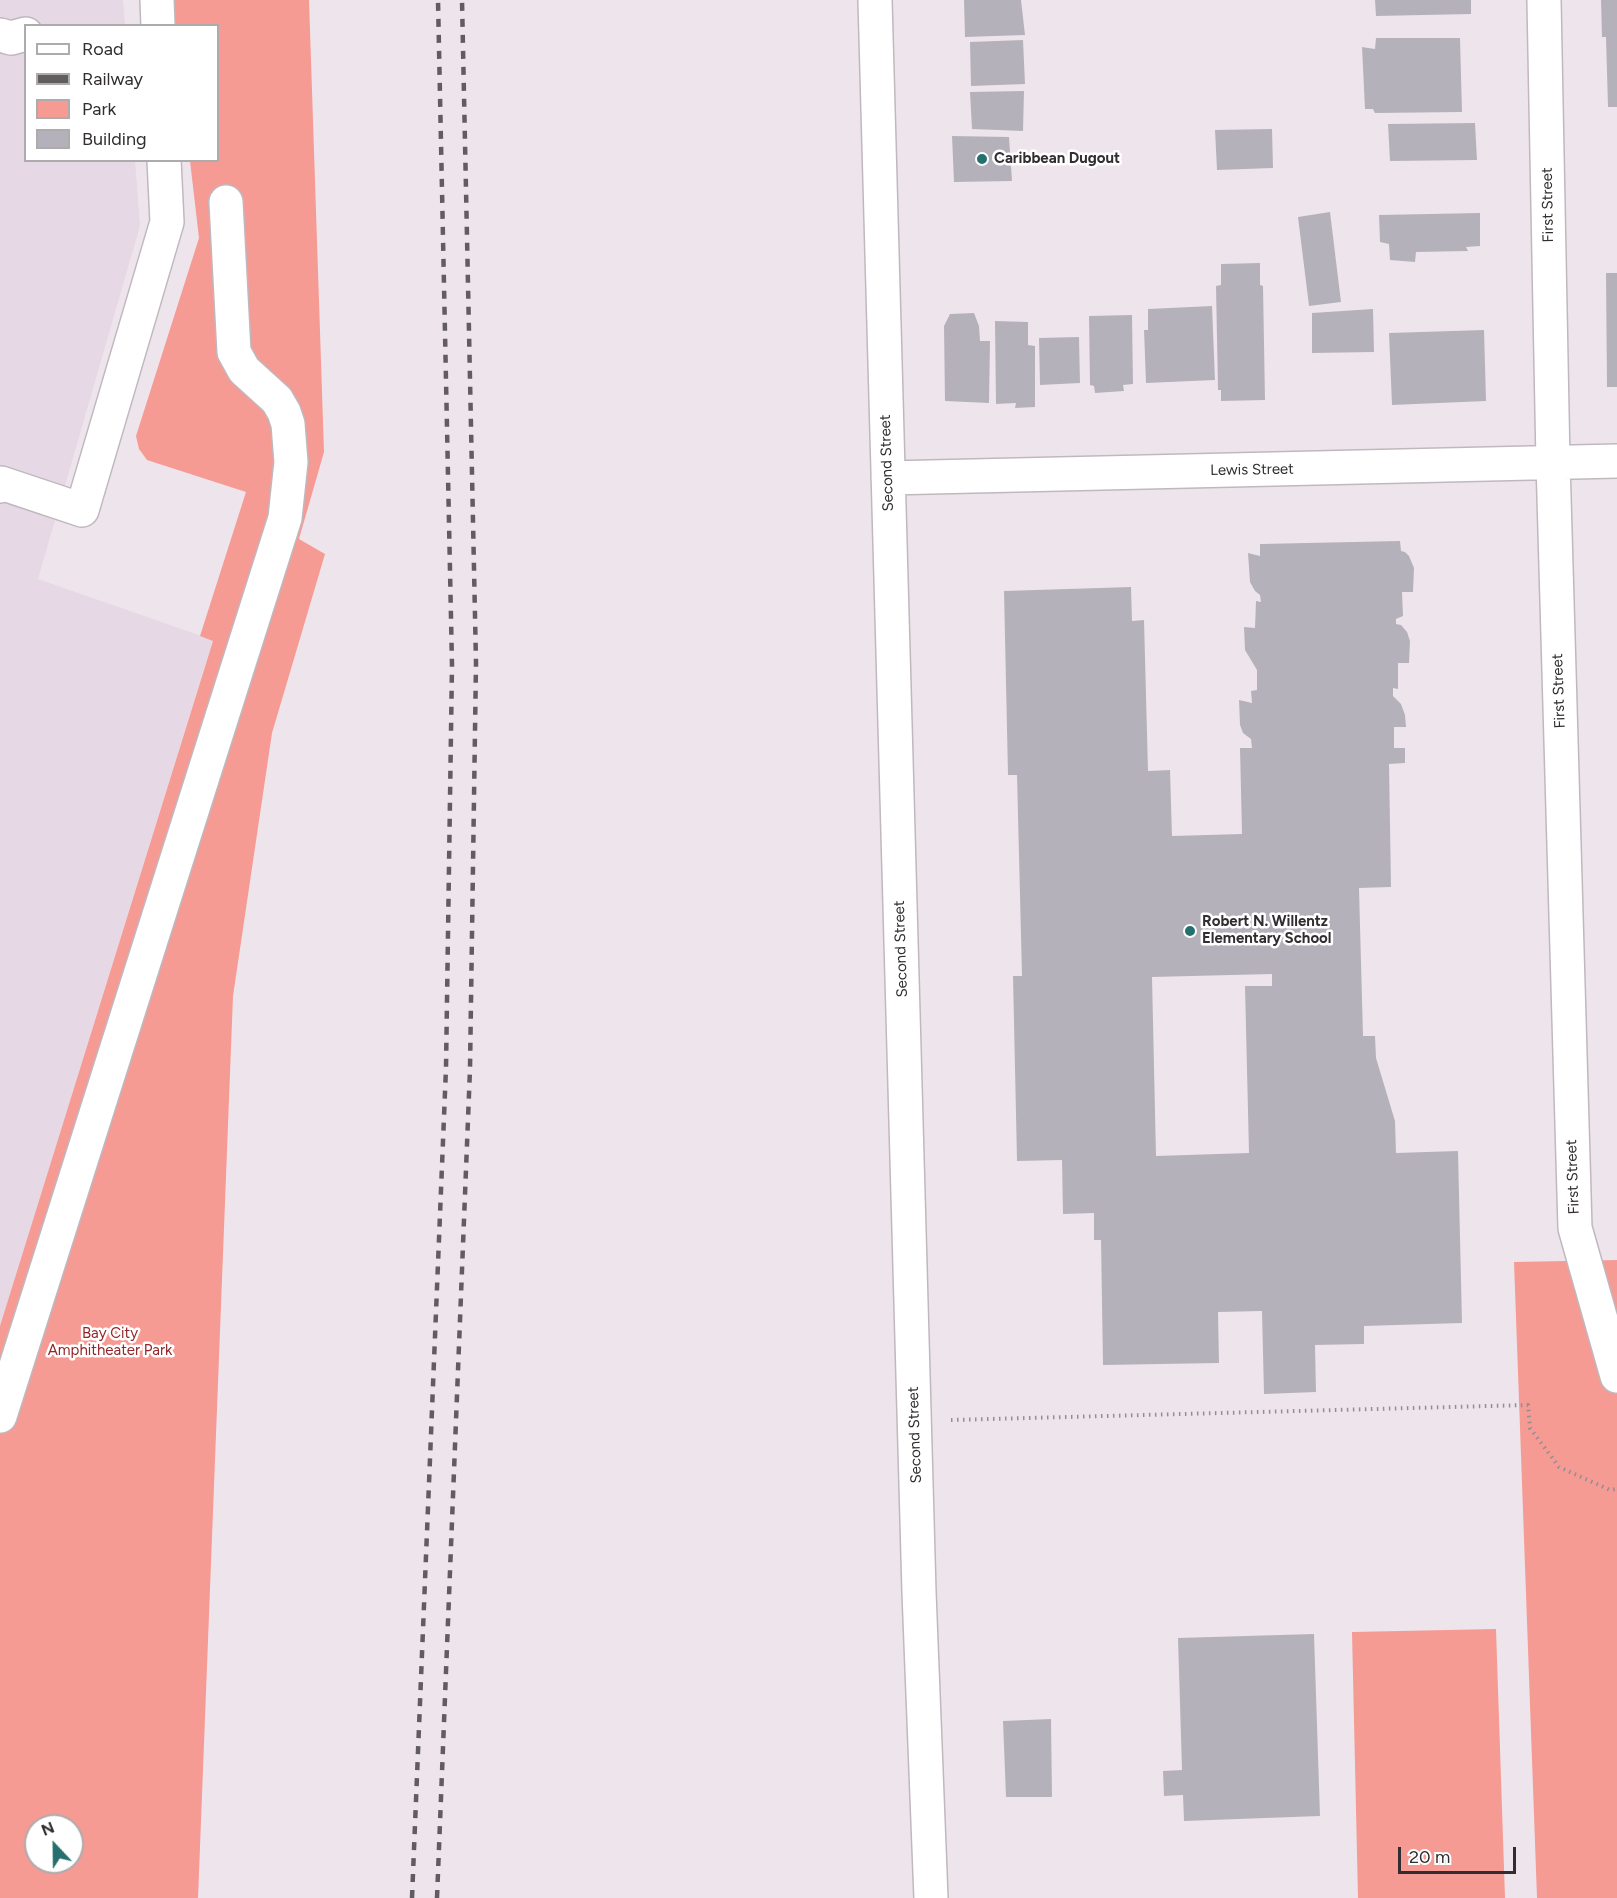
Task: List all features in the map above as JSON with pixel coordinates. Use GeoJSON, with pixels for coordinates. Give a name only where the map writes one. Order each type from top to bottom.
{"type":"FeatureCollection","features":[{"type":"Feature","properties":{"kind":"street"},"geometry":{"type":"LineString","coordinates":[[156,0],[158,24]]}},
{"type":"Feature","properties":{"kind":"street","name":"Second Street"},"geometry":{"type":"LineString","coordinates":[[875,0],[915,1420],[931,1898]]}},
{"type":"Feature","properties":{"kind":"street","name":"First Street"},"geometry":{"type":"LineString","coordinates":[[1544,0],[1553,462],[1575,1228],[1617,1376]]}},
{"type":"Feature","properties":{"kind":"street"},"geometry":{"type":"LineString","coordinates":[[0,484],[82,510],[167,222],[164,162]]}},
{"type":"Feature","properties":{"kind":"street"},"geometry":{"type":"LineString","coordinates":[[0,1416],[285,519],[291,462],[290,434],[284,412],[277,400],[244,370],[234,352],[226,202]]}},
{"type":"Feature","properties":{"kind":"street","name":"Lewis Street"},"geometry":{"type":"LineString","coordinates":[[888,478],[1617,461]]}},
{"type":"Feature","properties":{"kind":"path"},"geometry":{"type":"LineString","coordinates":[[915,1420],[1528,1405],[1530,1428],[1560,1467],[1610,1490],[1617,1489]]}},
{"type":"Feature","properties":{"kind":"shaded area"},"geometry":{"type":"Polygon","coordinates":[[[0,0],[123,0],[125,24],[24,24],[24,162],[135,162],[140,226],[38,579],[213,640],[0,1326],[0,0]]]}},
{"type":"Feature","properties":{"kind":"green space","name":"Bay City Amphitheater Park"},"geometry":{"type":"Polygon","coordinates":[[[172,0],[309,0],[324,452],[299,539],[325,554],[272,733],[233,996],[198,1898],[0,1898],[0,1326],[213,641],[200,636],[246,492],[147,460],[139,449],[136,436],[199,238],[190,162],[219,162],[219,24],[175,24],[172,0]]]}},
{"type":"Feature","properties":{"kind":"green space"},"geometry":{"type":"Polygon","coordinates":[[[1617,1260],[1617,1898],[1537,1898],[1514,1262],[1617,1260]]]}},
{"type":"Feature","properties":{"kind":"green space"},"geometry":{"type":"Polygon","coordinates":[[[1496,1629],[1505,1898],[1358,1898],[1352,1632],[1496,1629]]]}},
{"type":"Feature","properties":{"kind":"building"},"geometry":{"type":"Polygon","coordinates":[[[964,0],[1021,0],[1025,35],[965,37],[964,0]]]}},
{"type":"Feature","properties":{"kind":"building"},"geometry":{"type":"Polygon","coordinates":[[[1375,0],[1471,0],[1471,14],[1376,16],[1375,0]]]}},
{"type":"Feature","properties":{"kind":"building"},"geometry":{"type":"Polygon","coordinates":[[[1601,0],[1617,0],[1617,107],[1608,107],[1606,37],[1602,37],[1601,0]]]}},
{"type":"Feature","properties":{"kind":"building"},"geometry":{"type":"Polygon","coordinates":[[[1376,38],[1460,38],[1462,112],[1375,113],[1373,109],[1365,109],[1362,47],[1375,49],[1376,38]]]}},
{"type":"Feature","properties":{"kind":"building"},"geometry":{"type":"Polygon","coordinates":[[[1023,40],[1025,84],[971,86],[970,42],[1023,40]]]}},
{"type":"Feature","properties":{"kind":"building"},"geometry":{"type":"Polygon","coordinates":[[[1024,91],[1023,131],[972,129],[970,92],[1024,91]]]}},
{"type":"Feature","properties":{"kind":"building"},"geometry":{"type":"Polygon","coordinates":[[[1475,123],[1477,160],[1390,161],[1388,124],[1475,123]]]}},
{"type":"Feature","properties":{"kind":"building"},"geometry":{"type":"Polygon","coordinates":[[[1272,129],[1273,168],[1217,170],[1215,130],[1272,129]]]}},
{"type":"Feature","properties":{"kind":"building","name":"Caribbean Dugout"},"geometry":{"type":"Polygon","coordinates":[[[952,136],[1009,137],[1012,181],[954,182],[952,136]]]}},
{"type":"Feature","properties":{"kind":"building"},"geometry":{"type":"Polygon","coordinates":[[[1330,212],[1341,302],[1309,306],[1298,217],[1330,212]]]}},
{"type":"Feature","properties":{"kind":"building"},"geometry":{"type":"Polygon","coordinates":[[[1480,213],[1480,246],[1466,247],[1468,251],[1416,252],[1415,262],[1390,260],[1389,244],[1380,242],[1379,215],[1480,213]]]}},
{"type":"Feature","properties":{"kind":"building"},"geometry":{"type":"Polygon","coordinates":[[[1260,263],[1260,285],[1263,286],[1265,400],[1221,401],[1221,390],[1218,390],[1216,286],[1221,285],[1221,264],[1260,263]]]}},
{"type":"Feature","properties":{"kind":"building"},"geometry":{"type":"Polygon","coordinates":[[[1606,273],[1617,273],[1617,387],[1607,387],[1606,273]]]}},
{"type":"Feature","properties":{"kind":"building"},"geometry":{"type":"Polygon","coordinates":[[[1212,306],[1215,380],[1146,383],[1144,330],[1148,330],[1148,309],[1212,306]]]}},
{"type":"Feature","properties":{"kind":"building"},"geometry":{"type":"Polygon","coordinates":[[[1373,309],[1374,352],[1312,353],[1312,313],[1373,309]]]}},
{"type":"Feature","properties":{"kind":"building"},"geometry":{"type":"Polygon","coordinates":[[[974,313],[979,326],[980,341],[990,341],[989,403],[945,401],[944,326],[950,314],[974,313]]]}},
{"type":"Feature","properties":{"kind":"building"},"geometry":{"type":"Polygon","coordinates":[[[1132,315],[1133,384],[1123,385],[1124,391],[1095,393],[1094,386],[1090,385],[1089,316],[1132,315]]]}},
{"type":"Feature","properties":{"kind":"building"},"geometry":{"type":"Polygon","coordinates":[[[995,321],[1028,322],[1028,345],[1035,346],[1035,407],[1015,408],[1016,403],[996,404],[995,321]]]}},
{"type":"Feature","properties":{"kind":"building"},"geometry":{"type":"Polygon","coordinates":[[[1484,330],[1486,401],[1392,405],[1389,333],[1484,330]]]}},
{"type":"Feature","properties":{"kind":"building"},"geometry":{"type":"Polygon","coordinates":[[[1079,337],[1080,383],[1040,385],[1039,338],[1079,337]]]}},
{"type":"Feature","properties":{"kind":"building","name":"Robert N. Willentz Elementary School"},"geometry":{"type":"Polygon","coordinates":[[[1400,541],[1401,551],[1409,556],[1414,568],[1413,592],[1402,592],[1403,616],[1396,619],[1396,624],[1401,625],[1407,632],[1410,641],[1409,663],[1398,663],[1398,689],[1393,688],[1393,696],[1401,704],[1405,715],[1406,727],[1394,727],[1394,748],[1405,748],[1405,763],[1389,764],[1391,887],[1359,888],[1363,1036],[1375,1036],[1376,1058],[1395,1121],[1396,1153],[1458,1151],[1462,1323],[1364,1326],[1364,1344],[1315,1345],[1316,1392],[1264,1394],[1262,1311],[1218,1312],[1219,1363],[1103,1365],[1101,1240],[1094,1240],[1094,1213],[1063,1214],[1062,1160],[1017,1161],[1013,976],[1022,976],[1017,775],[1008,775],[1004,591],[1131,587],[1132,621],[1144,620],[1148,771],[1170,770],[1172,836],[1242,834],[1240,748],[1252,748],[1251,739],[1243,733],[1240,725],[1239,700],[1252,703],[1251,691],[1257,690],[1257,670],[1245,650],[1244,627],[1255,628],[1256,601],[1261,602],[1260,595],[1250,582],[1248,553],[1260,556],[1260,544],[1400,541]],[[1272,974],[1152,977],[1156,1156],[1249,1153],[1245,986],[1272,986],[1272,974]]]}},
{"type":"Feature","properties":{"kind":"building"},"geometry":{"type":"Polygon","coordinates":[[[1314,1634],[1320,1816],[1184,1821],[1183,1795],[1164,1796],[1163,1771],[1182,1770],[1178,1638],[1314,1634]]]}},
{"type":"Feature","properties":{"kind":"building"},"geometry":{"type":"Polygon","coordinates":[[[1051,1719],[1052,1797],[1006,1797],[1003,1721],[1051,1719]]]}},
{"type":"Feature","properties":{"kind":"railway"},"geometry":{"type":"LineString","coordinates":[[412,1898],[446,1068],[452,665],[438,0]]}},
{"type":"Feature","properties":{"kind":"railway"},"geometry":{"type":"LineString","coordinates":[[437,1898],[470,1069],[476,663],[462,0]]}},
{"type":"Feature","properties":{"kind":"place","name":"Caribbean Dugout"},"geometry":{"type":"Point","coordinates":[982,159]}},
{"type":"Feature","properties":{"kind":"place","name":"Robert N. Willentz Elementary School"},"geometry":{"type":"Point","coordinates":[1190,931]}}]}
